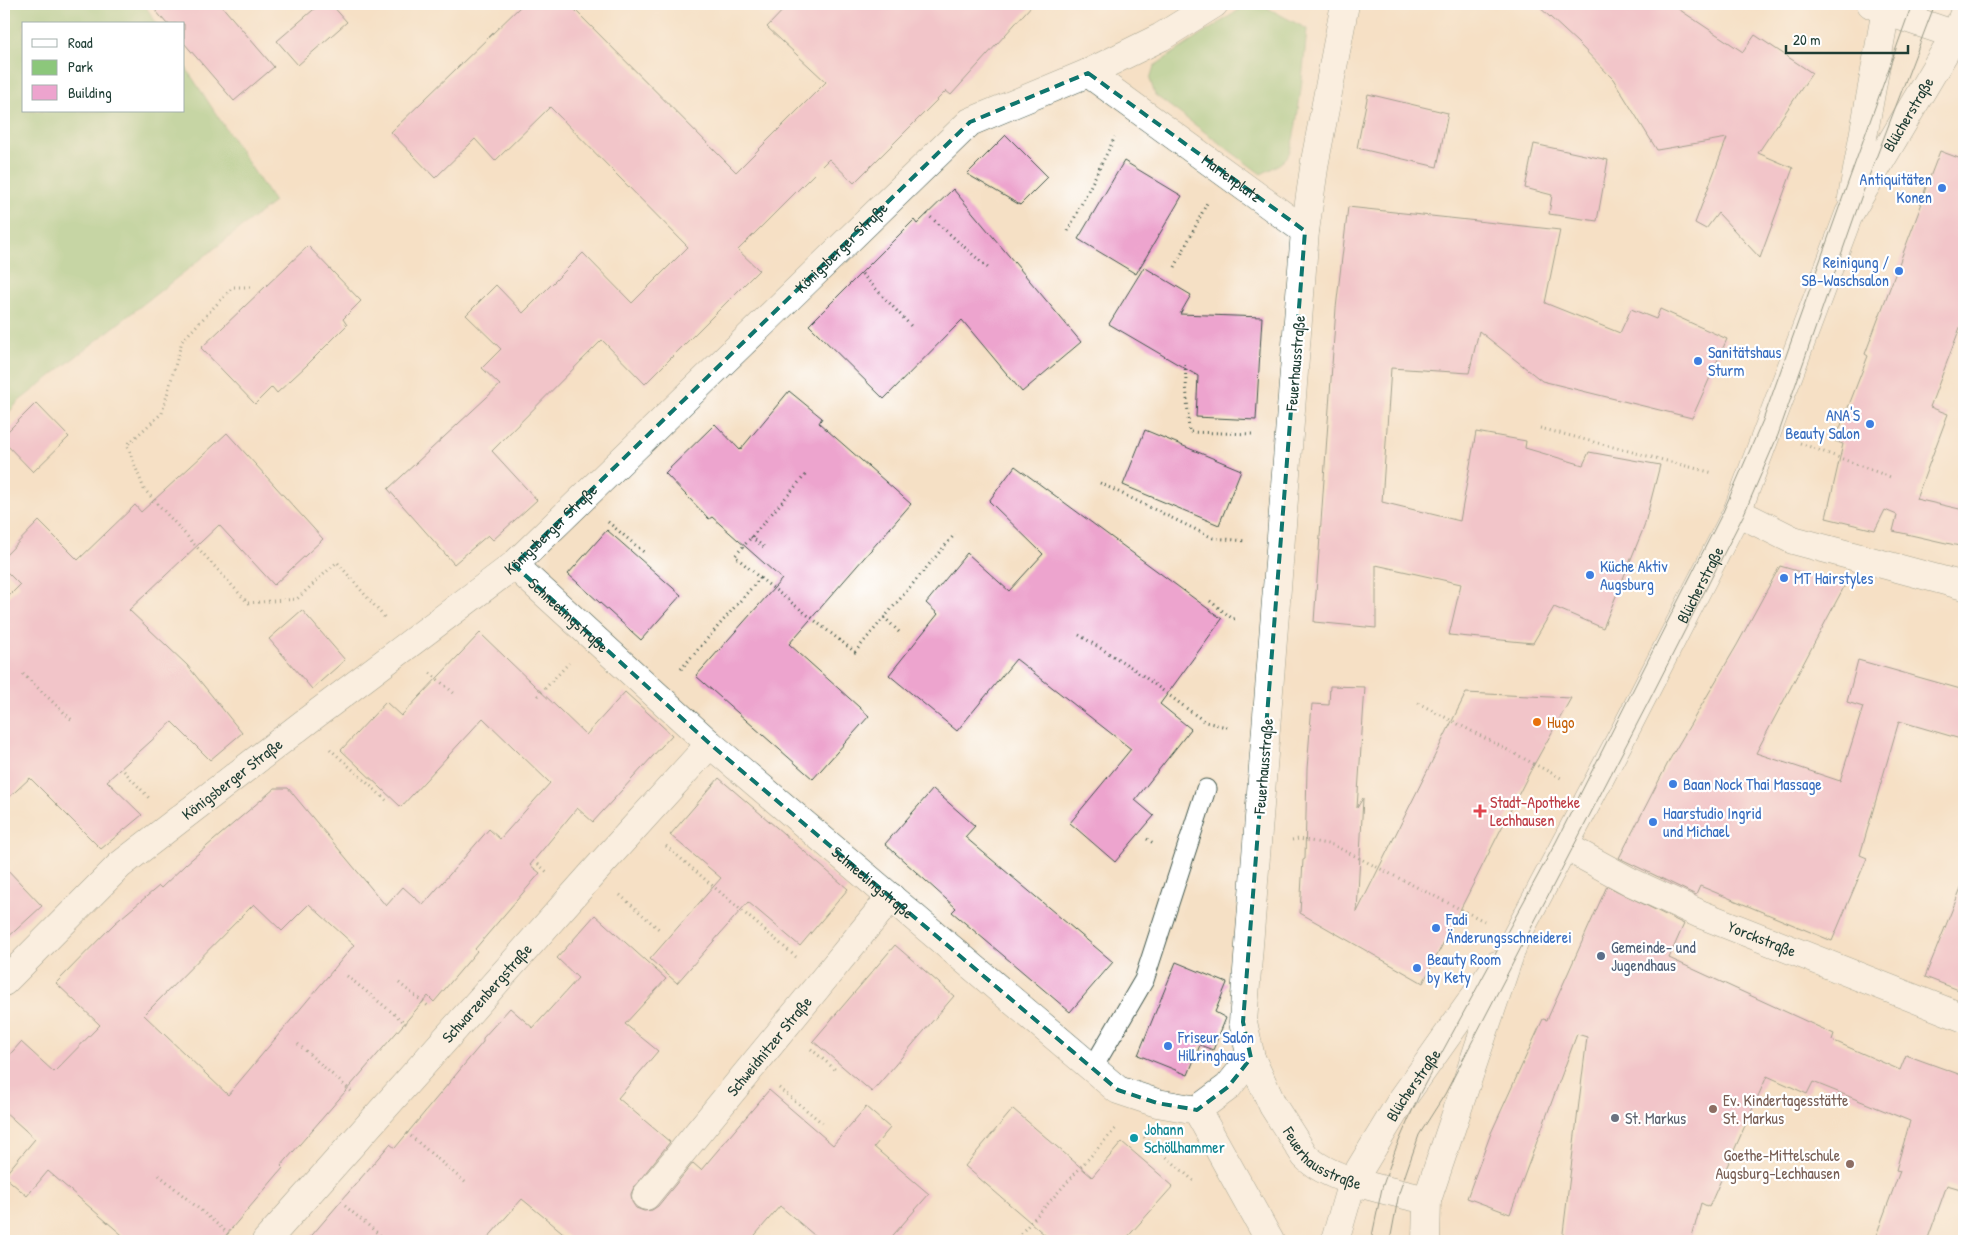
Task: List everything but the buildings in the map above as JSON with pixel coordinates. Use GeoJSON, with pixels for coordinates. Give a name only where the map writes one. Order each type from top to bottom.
{"type":"FeatureCollection","features":[{"type":"Feature","properties":{"kind":"street"},"geometry":{"type":"LineString","coordinates":[[1088,73],[1161,37],[1214,4]]}},
{"type":"Feature","properties":{"kind":"street"},"geometry":{"type":"LineString","coordinates":[[1305,231],[1315,161],[1345,4]]}},
{"type":"Feature","properties":{"kind":"street"},"geometry":{"type":"LineString","coordinates":[[1881,6],[1960,24]]}},
{"type":"Feature","properties":{"kind":"street","name":"Blücherstraße"},"geometry":{"type":"LineString","coordinates":[[1849,214],[1881,6]]}},
{"type":"Feature","properties":{"kind":"street","name":"Blücherstraße"},"geometry":{"type":"LineString","coordinates":[[1334,1241],[1352,1182],[1401,1101],[1516,938],[1629,723],[1737,512],[1849,214],[1960,24]]}},
{"type":"Feature","properties":{"kind":"street","name":"Marienplatz"},"geometry":{"type":"LineString","coordinates":[[1088,73],[1305,231]]}},
{"type":"Feature","properties":{"kind":"street","name":"Königsberger Straße"},"geometry":{"type":"LineString","coordinates":[[4,982],[120,865],[514,565],[970,122],[1088,73]]}},
{"type":"Feature","properties":{"kind":"street","name":"Feuerhausstraße"},"geometry":{"type":"LineString","coordinates":[[1305,231],[1243,1022],[1251,1058],[1273,1106],[1310,1162],[1352,1182],[1427,1200]]}},
{"type":"Feature","properties":{"kind":"street"},"geometry":{"type":"LineString","coordinates":[[1737,512],[1793,540],[1964,586]]}},
{"type":"Feature","properties":{"kind":"street","name":"Schneelingstraße"},"geometry":{"type":"LineString","coordinates":[[514,565],[710,744],[1118,1090],[1157,1104],[1198,1110]]}},
{"type":"Feature","properties":{"kind":"street","name":"Schwarzenbergstraße"},"geometry":{"type":"LineString","coordinates":[[266,1241],[710,744]]}},
{"type":"Feature","properties":{"kind":"street","name":"Yorckstraße"},"geometry":{"type":"LineString","coordinates":[[1565,846],[1631,882],[1708,918],[1964,1018]]}},
{"type":"Feature","properties":{"kind":"street","name":"Schweidnitzer Straße"},"geometry":{"type":"LineString","coordinates":[[646,1196],[891,897]]}},
{"type":"Feature","properties":{"kind":"street","name":"Blücherstraße"},"geometry":{"type":"LineString","coordinates":[[1426,1241],[1427,1200],[1516,938]]}},
{"type":"Feature","properties":{"kind":"street"},"geometry":{"type":"LineString","coordinates":[[1251,1058],[1228,1086],[1198,1110],[1270,1241]]}},
{"type":"Feature","properties":{"kind":"lane"},"geometry":{"type":"LineString","coordinates":[[1092,1069],[1144,980],[1206,789]]}},
{"type":"Feature","properties":{"kind":"path"},"geometry":{"type":"LineString","coordinates":[[1068,231],[1132,105]]}},
{"type":"Feature","properties":{"kind":"path"},"geometry":{"type":"LineString","coordinates":[[1175,267],[1223,172]]}},
{"type":"Feature","properties":{"kind":"path"},"geometry":{"type":"LineString","coordinates":[[900,190],[988,268]]}},
{"type":"Feature","properties":{"kind":"path"},"geometry":{"type":"LineString","coordinates":[[839,249],[911,326]]}},
{"type":"Feature","properties":{"kind":"path"},"geometry":{"type":"LineString","coordinates":[[250,287],[233,287],[182,341],[162,413],[127,444],[144,489],[248,602],[297,599],[337,562],[408,645]]}},
{"type":"Feature","properties":{"kind":"path"},"geometry":{"type":"LineString","coordinates":[[1185,364],[1189,432],[1288,436]]}},
{"type":"Feature","properties":{"kind":"path"},"geometry":{"type":"LineString","coordinates":[[1540,428],[1748,482]]}},
{"type":"Feature","properties":{"kind":"path"},"geometry":{"type":"LineString","coordinates":[[1768,430],[1893,478]]}},
{"type":"Feature","properties":{"kind":"path"},"geometry":{"type":"LineString","coordinates":[[807,473],[735,556],[760,578],[855,652],[955,534]]}},
{"type":"Feature","properties":{"kind":"path"},"geometry":{"type":"LineString","coordinates":[[800,480],[805,485]]}},
{"type":"Feature","properties":{"kind":"path"},"geometry":{"type":"LineString","coordinates":[[1100,483],[1213,538],[1281,544]]}},
{"type":"Feature","properties":{"kind":"path"},"geometry":{"type":"LineString","coordinates":[[582,500],[646,554]]}},
{"type":"Feature","properties":{"kind":"path"},"geometry":{"type":"LineString","coordinates":[[751,538],[764,547]]}},
{"type":"Feature","properties":{"kind":"path"},"geometry":{"type":"LineString","coordinates":[[658,696],[760,578]]}},
{"type":"Feature","properties":{"kind":"path"},"geometry":{"type":"LineString","coordinates":[[884,617],[901,634]]}},
{"type":"Feature","properties":{"kind":"path"},"geometry":{"type":"LineString","coordinates":[[1079,635],[1131,667],[1205,722],[1252,733],[1266,731]]}},
{"type":"Feature","properties":{"kind":"path"},"geometry":{"type":"LineString","coordinates":[[538,696],[593,637]]}},
{"type":"Feature","properties":{"kind":"path"},"geometry":{"type":"LineString","coordinates":[[23,674],[72,720]]}},
{"type":"Feature","properties":{"kind":"path"},"geometry":{"type":"LineString","coordinates":[[1418,703],[1591,794]]}},
{"type":"Feature","properties":{"kind":"path"},"geometry":{"type":"LineString","coordinates":[[303,724],[387,801]]}},
{"type":"Feature","properties":{"kind":"path"},"geometry":{"type":"LineString","coordinates":[[640,823],[823,980]]}},
{"type":"Feature","properties":{"kind":"path"},"geometry":{"type":"LineString","coordinates":[[1257,844],[1299,839],[1333,845],[1516,938]]}},
{"type":"Feature","properties":{"kind":"path"},"geometry":{"type":"LineString","coordinates":[[594,872],[661,931]]}},
{"type":"Feature","properties":{"kind":"path"},"geometry":{"type":"LineString","coordinates":[[348,976],[436,1049]]}},
{"type":"Feature","properties":{"kind":"path"},"geometry":{"type":"LineString","coordinates":[[298,1044],[379,1113],[466,1183]]}},
{"type":"Feature","properties":{"kind":"path"},"geometry":{"type":"LineString","coordinates":[[752,1067],[825,1125]]}},
{"type":"Feature","properties":{"kind":"path"},"geometry":{"type":"LineString","coordinates":[[1014,1241],[1124,1120],[1110,1108],[1118,1090]]}},
{"type":"Feature","properties":{"kind":"path"},"geometry":{"type":"LineString","coordinates":[[1138,1132],[1200,1187]]}},
{"type":"Feature","properties":{"kind":"path"},"geometry":{"type":"LineString","coordinates":[[159,1175],[236,1241]]}},
{"type":"Feature","properties":{"kind":"path"},"geometry":{"type":"LineString","coordinates":[[317,1182],[387,1241]]}},
{"type":"Feature","properties":{"kind":"highlighted area"},"geometry":{"type":"Polygon","coordinates":[[[1088,73],[1305,231],[1243,1022],[1251,1058],[1228,1087],[1197,1110],[1157,1103],[1118,1090],[710,744],[514,565],[970,122],[1088,73]]]}},
{"type":"Feature","properties":{"kind":"green space"},"geometry":{"type":"Polygon","coordinates":[[[4,4],[144,4],[156,22],[22,22],[22,112],[185,112],[185,67],[274,202],[19,401],[4,418],[4,4]]]}},
{"type":"Feature","properties":{"kind":"green space"},"geometry":{"type":"Polygon","coordinates":[[[1248,4],[1260,4],[1307,29],[1300,96],[1291,149],[1287,157],[1275,167],[1261,174],[1155,95],[1150,79],[1154,66],[1248,4]]]}},
{"type":"Feature","properties":{"kind":"tram line"},"geometry":{"type":"LineString","coordinates":[[1371,1241],[1382,1188],[1396,1148],[1420,1093],[1556,842],[1723,512],[1763,420],[1912,4]]}},
{"type":"Feature","properties":{"kind":"tram line"},"geometry":{"type":"LineString","coordinates":[[1390,1241],[1399,1193],[1419,1135],[1445,1094],[1744,514],[1778,435],[1863,192],[1935,4]]}},
{"type":"Feature","properties":{"kind":"place","name":"Antiquitäten Konen"},"geometry":{"type":"Point","coordinates":[1942,188]}},
{"type":"Feature","properties":{"kind":"place","name":"Reinigung / SB-Waschsalon"},"geometry":{"type":"Point","coordinates":[1899,271]}},
{"type":"Feature","properties":{"kind":"place","name":"Sanitätshaus Sturm"},"geometry":{"type":"Point","coordinates":[1698,361]}},
{"type":"Feature","properties":{"kind":"place","name":"ANA'S Beauty Salon"},"geometry":{"type":"Point","coordinates":[1870,424]}},
{"type":"Feature","properties":{"kind":"place","name":"Küche Aktiv Augsburg"},"geometry":{"type":"Point","coordinates":[1590,575]}},
{"type":"Feature","properties":{"kind":"place","name":"MT Hairstyles"},"geometry":{"type":"Point","coordinates":[1784,578]}},
{"type":"Feature","properties":{"kind":"place","name":"Hugo"},"geometry":{"type":"Point","coordinates":[1537,722]}},
{"type":"Feature","properties":{"kind":"place","name":"Baan Nock Thai Massage"},"geometry":{"type":"Point","coordinates":[1673,784]}},
{"type":"Feature","properties":{"kind":"place","name":"Stadt-Apotheke Lechhausen"},"geometry":{"type":"Point","coordinates":[1480,811]}},
{"type":"Feature","properties":{"kind":"place","name":"Haarstudio Ingrid und Michael"},"geometry":{"type":"Point","coordinates":[1653,822]}},
{"type":"Feature","properties":{"kind":"place","name":"Fadi Änderungsschneiderei"},"geometry":{"type":"Point","coordinates":[1436,928]}},
{"type":"Feature","properties":{"kind":"place","name":"Gemeinde- und Jugendhaus"},"geometry":{"type":"Point","coordinates":[1601,956]}},
{"type":"Feature","properties":{"kind":"place","name":"Beauty Room by Kety"},"geometry":{"type":"Point","coordinates":[1417,968]}},
{"type":"Feature","properties":{"kind":"place","name":"Friseur Salon Hillringhaus"},"geometry":{"type":"Point","coordinates":[1168,1046]}},
{"type":"Feature","properties":{"kind":"place","name":"Ev. Kindertagesstätte St. Markus"},"geometry":{"type":"Point","coordinates":[1713,1109]}},
{"type":"Feature","properties":{"kind":"place","name":"St. Markus"},"geometry":{"type":"Point","coordinates":[1615,1118]}},
{"type":"Feature","properties":{"kind":"place","name":"Johann Schöllhammer"},"geometry":{"type":"Point","coordinates":[1134,1138]}},
{"type":"Feature","properties":{"kind":"place","name":"Goethe-Mittelschule Augsburg-Lechhausen"},"geometry":{"type":"Point","coordinates":[1850,1164]}}]}
